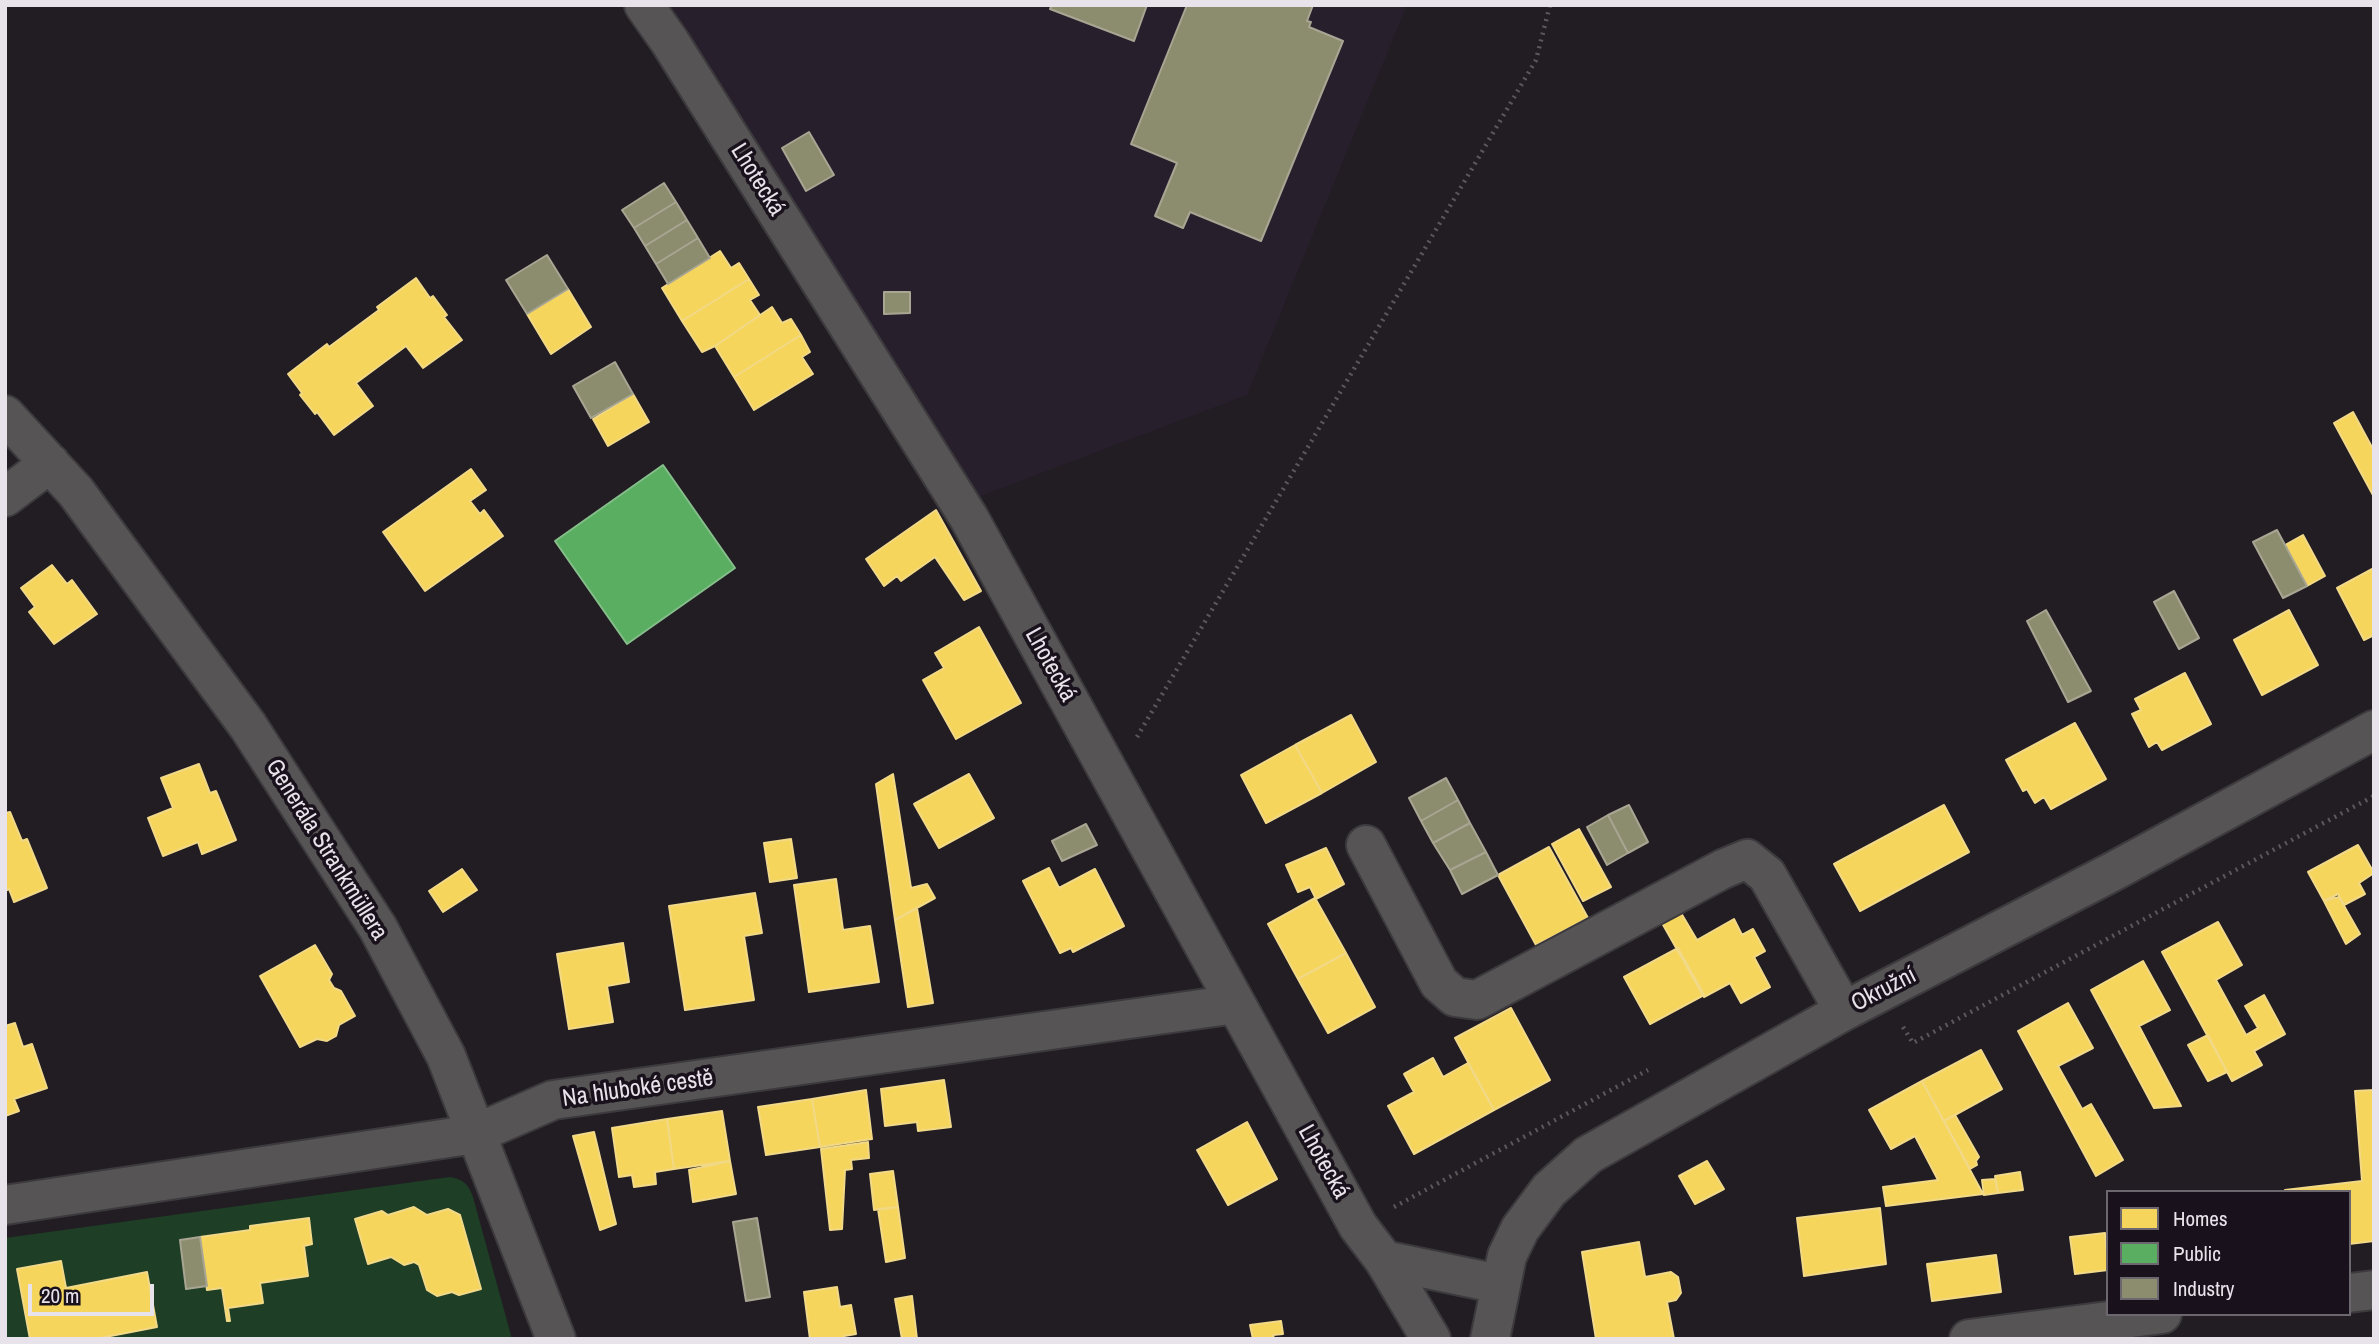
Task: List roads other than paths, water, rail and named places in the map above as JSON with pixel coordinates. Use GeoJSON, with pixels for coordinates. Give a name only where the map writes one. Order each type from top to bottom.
{"type":"FeatureCollection","features":[{"type":"Feature","properties":{"kind":"street","name":"Lhotecká"},"geometry":{"type":"LineString","coordinates":[[644,5],[670,42],[969,518],[1358,1226],[1384,1260],[1431,1339]]}},
{"type":"Feature","properties":{"kind":"street","name":"Generála Strankmüllera"},"geometry":{"type":"LineString","coordinates":[[5,415],[76,492],[248,726],[378,928],[446,1056],[556,1339]]}},
{"type":"Feature","properties":{"kind":"street"},"geometry":{"type":"LineString","coordinates":[[5,497],[50,463]]}},
{"type":"Feature","properties":{"kind":"street","name":"Okružní"},"geometry":{"type":"LineString","coordinates":[[1490,1339],[1499,1284],[1507,1256],[1520,1229],[1549,1190],[1588,1155],[1843,1011],[2114,871],[2374,730]]}},
{"type":"Feature","properties":{"kind":"street"},"geometry":{"type":"LineString","coordinates":[[1366,845],[1439,983],[1455,997],[1477,1000],[1723,869],[1747,859],[1767,875],[1843,1011]]}},
{"type":"Feature","properties":{"kind":"street","name":"Na hluboké cestě"},"geometry":{"type":"LineString","coordinates":[[5,1205],[475,1135],[553,1100],[1237,1004]]}},
{"type":"Feature","properties":{"kind":"street"},"geometry":{"type":"LineString","coordinates":[[1384,1260],[1499,1284]]}},
{"type":"Feature","properties":{"kind":"street"},"geometry":{"type":"LineString","coordinates":[[2351,1293],[2374,1290]]}},
{"type":"Feature","properties":{"kind":"street"},"geometry":{"type":"LineString","coordinates":[[1969,1339],[2147,1316]]}}]}
